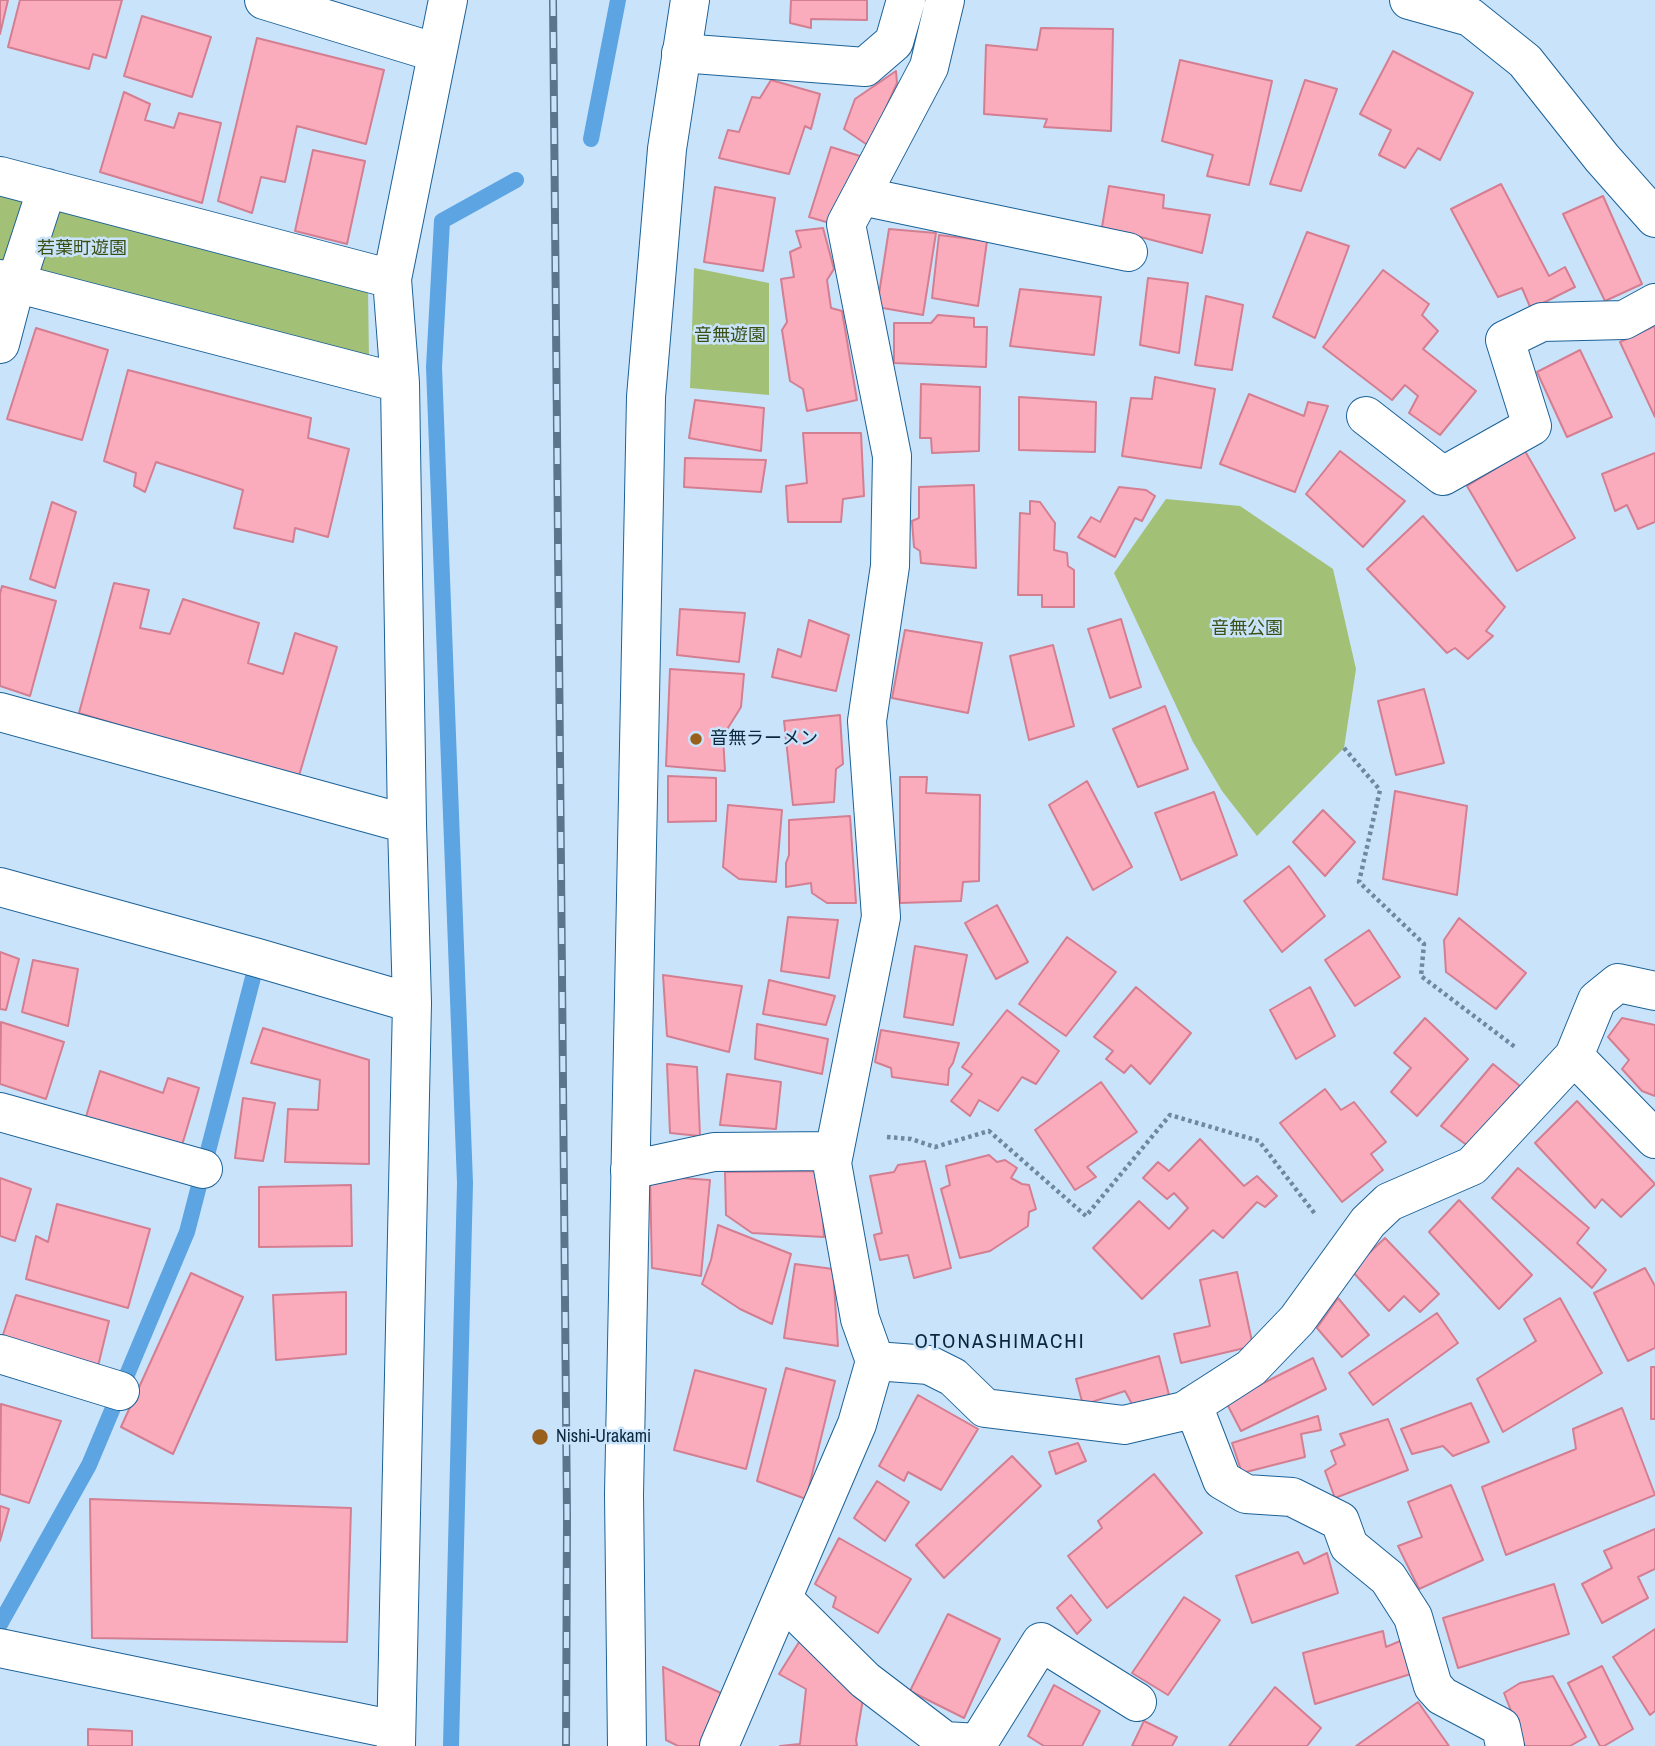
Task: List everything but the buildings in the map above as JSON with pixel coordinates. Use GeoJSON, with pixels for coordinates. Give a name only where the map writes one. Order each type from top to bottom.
{"type":"FeatureCollection","features":[{"type":"Feature","properties":{"kind":"street"},"geometry":{"type":"LineString","coordinates":[[264,0],[438,53]]}},
{"type":"Feature","properties":{"kind":"street"},"geometry":{"type":"LineString","coordinates":[[0,1648],[396,1738],[412,1003],[400,383],[392,279],[448,0]]}},
{"type":"Feature","properties":{"kind":"street"},"geometry":{"type":"LineString","coordinates":[[627,1746],[624,1494],[646,397],[667,149],[690,0]]}},
{"type":"Feature","properties":{"kind":"street"},"geometry":{"type":"LineString","coordinates":[[681,52],[865,67],[894,43],[906,0]]}},
{"type":"Feature","properties":{"kind":"street"},"geometry":{"type":"LineString","coordinates":[[719,1746],[857,1424],[875,1360],[860,1318],[832,1163],[881,917],[867,721],[890,566],[891,456],[846,224],[929,67],[944,0]]}},
{"type":"Feature","properties":{"kind":"street"},"geometry":{"type":"LineString","coordinates":[[1409,0],[1470,17],[1525,61],[1602,159],[1655,218]]}},
{"type":"Feature","properties":{"kind":"street"},"geometry":{"type":"LineString","coordinates":[[0,176],[392,279]]}},
{"type":"Feature","properties":{"kind":"street"},"geometry":{"type":"LineString","coordinates":[[0,344],[8,281],[47,188]]}},
{"type":"Feature","properties":{"kind":"street"},"geometry":{"type":"LineString","coordinates":[[860,196],[1128,251]]}},
{"type":"Feature","properties":{"kind":"street"},"geometry":{"type":"LineString","coordinates":[[8,281],[400,383]]}},
{"type":"Feature","properties":{"kind":"street"},"geometry":{"type":"LineString","coordinates":[[1366,416],[1443,477],[1532,426],[1505,340],[1542,322],[1624,320],[1655,303]]}},
{"type":"Feature","properties":{"kind":"street"},"geometry":{"type":"LineString","coordinates":[[0,712],[407,824]]}},
{"type":"Feature","properties":{"kind":"street"},"geometry":{"type":"LineString","coordinates":[[0,887],[412,1003]]}},
{"type":"Feature","properties":{"kind":"street"},"geometry":{"type":"LineString","coordinates":[[875,1360],[929,1365],[953,1377],[985,1408],[1124,1424],[1184,1411],[1251,1368],[1297,1320],[1368,1222],[1390,1202],[1472,1166],[1564,1067],[1597,1000],[1618,983],[1655,991]]}},
{"type":"Feature","properties":{"kind":"street"},"geometry":{"type":"LineString","coordinates":[[1564,1067],[1655,1139]]}},
{"type":"Feature","properties":{"kind":"street"},"geometry":{"type":"LineString","coordinates":[[0,1112],[203,1170]]}},
{"type":"Feature","properties":{"kind":"street"},"geometry":{"type":"LineString","coordinates":[[630,1170],[714,1152],[836,1142]]}},
{"type":"Feature","properties":{"kind":"street"},"geometry":{"type":"LineString","coordinates":[[0,1354],[120,1391]]}},
{"type":"Feature","properties":{"kind":"street"},"geometry":{"type":"LineString","coordinates":[[1193,1405],[1222,1480],[1246,1494],[1292,1497],[1340,1521],[1349,1546],[1388,1578],[1413,1617],[1433,1686],[1442,1696],[1501,1727],[1505,1746]]}},
{"type":"Feature","properties":{"kind":"street"},"geometry":{"type":"LineString","coordinates":[[783,1599],[865,1680],[945,1741],[978,1743],[1041,1642],[1138,1702]]}},
{"type":"Feature","properties":{"kind":"path"},"geometry":{"type":"LineString","coordinates":[[1344,748],[1380,790],[1359,882],[1424,944],[1421,976],[1564,1067]]}},
{"type":"Feature","properties":{"kind":"path"},"geometry":{"type":"LineString","coordinates":[[836,1142],[911,1139],[935,1147],[989,1131],[1086,1216],[1170,1115],[1259,1142],[1345,1254]]}},
{"type":"Feature","properties":{"kind":"green space","name":"若葉町遊園"},"geometry":{"type":"Polygon","coordinates":[[[0,186],[31,195],[0,268],[0,186]]]}},
{"type":"Feature","properties":{"kind":"green space","name":"若葉町遊園"},"geometry":{"type":"Polygon","coordinates":[[[55,200],[368,285],[369,360],[29,276],[55,200]]]}},
{"type":"Feature","properties":{"kind":"green space","name":"音無遊園"},"geometry":{"type":"Polygon","coordinates":[[[694,268],[769,283],[769,395],[690,388],[694,268]]]}},
{"type":"Feature","properties":{"kind":"green space","name":"音無公園"},"geometry":{"type":"Polygon","coordinates":[[[1166,499],[1240,506],[1333,569],[1356,669],[1344,748],[1257,836],[1222,791],[1193,742],[1114,573],[1166,499]]]}},
{"type":"Feature","properties":{"kind":"waterway"},"geometry":{"type":"LineString","coordinates":[[591,139],[618,0]]}},
{"type":"Feature","properties":{"kind":"waterway"},"geometry":{"type":"LineString","coordinates":[[451,1746],[465,1183],[434,367],[442,221],[516,180]]}},
{"type":"Feature","properties":{"kind":"waterway"},"geometry":{"type":"LineString","coordinates":[[0,1624],[89,1465],[187,1232],[258,958]]}},
{"type":"Feature","properties":{"kind":"railway"},"geometry":{"type":"LineString","coordinates":[[553,0],[567,1516],[566,1746]]}},
{"type":"Feature","properties":{"kind":"place","name":"音無ラーメン"},"geometry":{"type":"Point","coordinates":[696,739]}},
{"type":"Feature","properties":{"kind":"place","name":"Nishi-Urakami"},"geometry":{"type":"Point","coordinates":[540,1437]}},
{"type":"Feature","properties":{"kind":"district","name":"OTONASHIMACHI"},"geometry":{"type":"Point","coordinates":[1000,1342]}}]}
